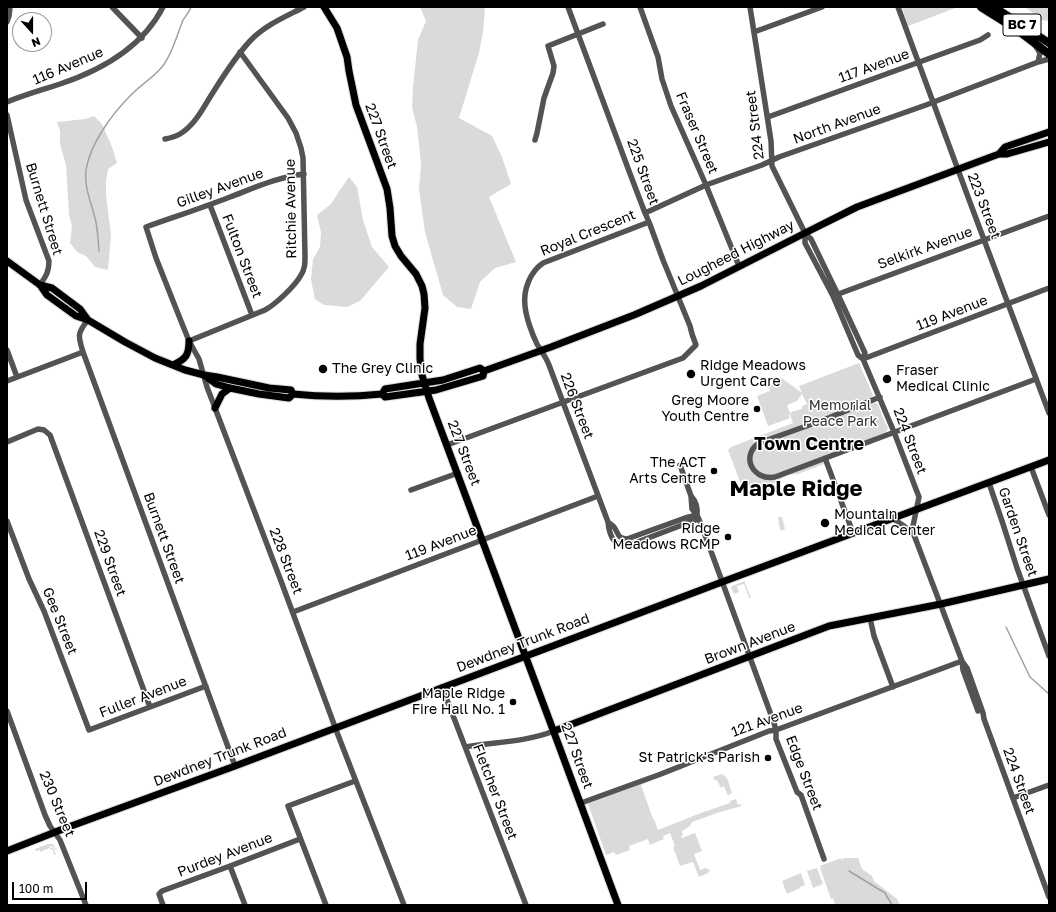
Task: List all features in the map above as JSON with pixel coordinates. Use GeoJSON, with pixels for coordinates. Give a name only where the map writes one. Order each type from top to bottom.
{"type":"FeatureCollection","features":[{"type":"Feature","properties":{"kind":"highway","name":"BC 7"},"geometry":{"type":"LineString","coordinates":[[981,7],[1049,54]]}},
{"type":"Feature","properties":{"kind":"highway","name":"BC 7"},"geometry":{"type":"LineString","coordinates":[[994,7],[1049,43]]}},
{"type":"Feature","properties":{"kind":"main road","name":"227 Street"},"geometry":{"type":"LineString","coordinates":[[324,7],[337,28],[347,57],[356,104],[387,189],[392,236],[395,246],[419,280],[423,290],[425,308],[419,353],[427,391],[618,905]]}},
{"type":"Feature","properties":{"kind":"main road","name":"Lougheed Highway"},"geometry":{"type":"LineString","coordinates":[[382,394],[385,389],[451,378],[480,368],[484,371],[634,315],[701,286],[857,207],[998,154],[1005,148],[1049,132]]}},
{"type":"Feature","properties":{"kind":"main road","name":"Lougheed Highway"},"geometry":{"type":"LineString","coordinates":[[998,154],[1007,154],[1049,142]]}},
{"type":"Feature","properties":{"kind":"main road","name":"Lougheed Highway"},"geometry":{"type":"LineString","coordinates":[[7,261],[40,285],[47,295],[76,316],[88,320],[155,358],[185,370],[204,375],[265,387],[291,390],[293,394]]}},
{"type":"Feature","properties":{"kind":"main road"},"geometry":{"type":"LineString","coordinates":[[173,365],[182,361],[186,357],[190,349],[190,341]]}},
{"type":"Feature","properties":{"kind":"main road","name":"Lougheed Highway"},"geometry":{"type":"LineString","coordinates":[[204,375],[216,384],[230,388],[289,398],[293,394],[361,396],[382,394],[385,397],[441,389],[483,376],[484,371]]}},
{"type":"Feature","properties":{"kind":"main road"},"geometry":{"type":"LineString","coordinates":[[215,408],[222,394],[230,388]]}},
{"type":"Feature","properties":{"kind":"main road","name":"Dewdney Trunk Road"},"geometry":{"type":"LineString","coordinates":[[7,851],[1049,460]]}},
{"type":"Feature","properties":{"kind":"main road","name":"Brown Avenue"},"geometry":{"type":"LineString","coordinates":[[554,731],[829,626],[941,604],[1049,579]]}},
{"type":"Feature","properties":{"kind":"street"},"geometry":{"type":"LineString","coordinates":[[7,22],[10,7]]}},
{"type":"Feature","properties":{"kind":"street"},"geometry":{"type":"LineString","coordinates":[[112,7],[142,38]]}},
{"type":"Feature","properties":{"kind":"street","name":"116 Avenue"},"geometry":{"type":"LineString","coordinates":[[7,102],[62,84],[93,71],[120,55],[142,38],[158,17],[163,7]]}},
{"type":"Feature","properties":{"kind":"street"},"geometry":{"type":"LineString","coordinates":[[165,139],[184,131],[195,121],[230,65],[251,40],[269,25],[304,7]]}},
{"type":"Feature","properties":{"kind":"street","name":"225 Street"},"geometry":{"type":"LineString","coordinates":[[563,402],[683,358],[696,345],[568,7]]}},
{"type":"Feature","properties":{"kind":"street","name":"Fraser Street"},"geometry":{"type":"LineString","coordinates":[[640,7],[658,58],[662,79],[671,106],[706,185],[739,266]]}},
{"type":"Feature","properties":{"kind":"street","name":"224 Street"},"geometry":{"type":"LineString","coordinates":[[750,7],[768,117],[773,168],[804,233],[811,239],[835,295],[865,353],[863,359],[880,397],[919,497],[913,526],[914,535],[962,661],[967,668],[1049,897]]}},
{"type":"Feature","properties":{"kind":"street"},"geometry":{"type":"LineString","coordinates":[[754,32],[822,7]]}},
{"type":"Feature","properties":{"kind":"street","name":"223 Street"},"geometry":{"type":"LineString","coordinates":[[898,7],[1049,413]]}},
{"type":"Feature","properties":{"kind":"street"},"geometry":{"type":"LineString","coordinates":[[535,140],[544,98],[554,66],[548,46],[603,24]]}},
{"type":"Feature","properties":{"kind":"street","name":"117 Avenue"},"geometry":{"type":"LineString","coordinates":[[768,117],[980,40],[988,35]]}},
{"type":"Feature","properties":{"kind":"street"},"geometry":{"type":"LineString","coordinates":[[1032,41],[1040,53],[1038,62]]}},
{"type":"Feature","properties":{"kind":"street","name":"Ritchie Avenue"},"geometry":{"type":"LineString","coordinates":[[190,341],[270,307],[298,281],[305,267],[304,174],[301,148],[294,128],[288,118],[240,52]]}},
{"type":"Feature","properties":{"kind":"street","name":"North Avenue"},"geometry":{"type":"LineString","coordinates":[[645,213],[706,185],[1049,59]]}},
{"type":"Feature","properties":{"kind":"street","name":"Burnett Street"},"geometry":{"type":"LineString","coordinates":[[7,115],[26,200],[49,261],[49,268],[40,285]]}},
{"type":"Feature","properties":{"kind":"street","name":"Gilley Avenue"},"geometry":{"type":"LineString","coordinates":[[146,227],[284,177],[304,174]]}},
{"type":"Feature","properties":{"kind":"street","name":"Fulton Street"},"geometry":{"type":"LineString","coordinates":[[210,205],[252,315]]}},
{"type":"Feature","properties":{"kind":"street","name":"Selkirk Avenue"},"geometry":{"type":"LineString","coordinates":[[835,295],[1049,216]]}},
{"type":"Feature","properties":{"kind":"street","name":"Royal Crescent"},"geometry":{"type":"LineString","coordinates":[[537,268],[545,262],[649,222]]}},
{"type":"Feature","properties":{"kind":"street","name":"228 Street"},"geometry":{"type":"LineString","coordinates":[[146,227],[156,258],[190,341],[199,359],[207,387],[293,612],[335,728],[404,905]]}},
{"type":"Feature","properties":{"kind":"street","name":"226 Street"},"geometry":{"type":"LineString","coordinates":[[537,268],[530,278],[527,286],[525,303],[526,311],[536,342],[546,357],[613,539],[620,545],[627,546],[697,517]]}},
{"type":"Feature","properties":{"kind":"street","name":"119 Avenue"},"geometry":{"type":"LineString","coordinates":[[863,359],[1049,288]]}},
{"type":"Feature","properties":{"kind":"street","name":"Burnett Street"},"geometry":{"type":"LineString","coordinates":[[88,320],[82,327],[79,336],[83,352],[235,766]]}},
{"type":"Feature","properties":{"kind":"street"},"geometry":{"type":"LineString","coordinates":[[7,350],[17,377]]}},
{"type":"Feature","properties":{"kind":"street"},"geometry":{"type":"LineString","coordinates":[[7,381],[83,352]]}},
{"type":"Feature","properties":{"kind":"street"},"geometry":{"type":"LineString","coordinates":[[880,397],[761,442],[753,451],[750,462],[753,470],[763,477],[775,477],[1036,379]]}},
{"type":"Feature","properties":{"kind":"street"},"geometry":{"type":"LineString","coordinates":[[447,445],[563,402]]}},
{"type":"Feature","properties":{"kind":"street","name":"229 Street"},"geometry":{"type":"LineString","coordinates":[[7,442],[38,429],[44,430],[50,435],[150,707]]}},
{"type":"Feature","properties":{"kind":"street"},"geometry":{"type":"LineString","coordinates":[[825,458],[853,533]]}},
{"type":"Feature","properties":{"kind":"street","name":"Edge Street"},"geometry":{"type":"LineString","coordinates":[[680,465],[691,496],[694,499],[698,510],[697,517],[701,524],[776,730],[776,739],[796,792],[801,795],[824,859]]}},
{"type":"Feature","properties":{"kind":"street"},"geometry":{"type":"LineString","coordinates":[[1031,467],[1049,515]]}},
{"type":"Feature","properties":{"kind":"street"},"geometry":{"type":"LineString","coordinates":[[411,490],[458,473]]}},
{"type":"Feature","properties":{"kind":"street","name":"Garden Street"},"geometry":{"type":"LineString","coordinates":[[988,483],[1049,656]]}},
{"type":"Feature","properties":{"kind":"street","name":"119 Avenue"},"geometry":{"type":"LineString","coordinates":[[293,612],[598,496]]}},
{"type":"Feature","properties":{"kind":"street"},"geometry":{"type":"LineString","coordinates":[[608,522],[614,528],[618,536],[622,539],[627,539],[685,518],[697,517]]}},
{"type":"Feature","properties":{"kind":"street","name":"224 Street"},"geometry":{"type":"LineString","coordinates":[[892,518],[914,535]]}},
{"type":"Feature","properties":{"kind":"street","name":"Gee Street"},"geometry":{"type":"LineString","coordinates":[[7,521],[29,579],[44,611],[89,730]]}},
{"type":"Feature","properties":{"kind":"street"},"geometry":{"type":"LineString","coordinates":[[870,618],[874,636],[892,687]]}},
{"type":"Feature","properties":{"kind":"street","name":"121 Avenue"},"geometry":{"type":"LineString","coordinates":[[581,803],[661,774],[769,731],[776,730],[962,661]]}},
{"type":"Feature","properties":{"kind":"street","name":"Fuller Avenue"},"geometry":{"type":"LineString","coordinates":[[89,730],[206,686]]}},
{"type":"Feature","properties":{"kind":"street","name":"Fletcher Street"},"geometry":{"type":"LineString","coordinates":[[442,687],[526,905]]}},
{"type":"Feature","properties":{"kind":"street","name":"230 Street"},"geometry":{"type":"LineString","coordinates":[[7,711],[45,815],[50,826],[60,840],[86,905]]}},
{"type":"Feature","properties":{"kind":"street","name":"Brown Avenue"},"geometry":{"type":"LineString","coordinates":[[465,747],[537,737],[554,731]]}},
{"type":"Feature","properties":{"kind":"street"},"geometry":{"type":"LineString","coordinates":[[326,905],[288,806],[356,781]]}},
{"type":"Feature","properties":{"kind":"street"},"geometry":{"type":"LineString","coordinates":[[1013,798],[1049,785]]}},
{"type":"Feature","properties":{"kind":"street","name":"Purdey Avenue"},"geometry":{"type":"LineString","coordinates":[[163,905],[159,894],[162,891],[300,839]]}},
{"type":"Feature","properties":{"kind":"street"},"geometry":{"type":"LineString","coordinates":[[230,866],[244,905]]}},
{"type":"Feature","properties":{"kind":"green space"},"geometry":{"type":"Polygon","coordinates":[[[420,7],[482,7],[485,9],[479,53],[459,118],[492,136],[502,157],[511,184],[489,197],[516,262],[495,268],[480,282],[471,309],[457,307],[443,295],[425,232],[419,189],[421,164],[417,127],[412,107],[418,40],[426,21],[420,7]]]}},
{"type":"Feature","properties":{"kind":"green space"},"geometry":{"type":"Polygon","coordinates":[[[902,7],[958,7],[908,26],[902,7]]]}},
{"type":"Feature","properties":{"kind":"green space"},"geometry":{"type":"Polygon","coordinates":[[[1025,7],[1049,7],[1049,21],[1042,20],[1025,7]]]}},
{"type":"Feature","properties":{"kind":"green space"},"geometry":{"type":"Polygon","coordinates":[[[94,116],[102,124],[117,163],[108,169],[106,180],[106,195],[111,235],[108,270],[95,267],[86,256],[77,252],[70,243],[72,226],[69,215],[66,165],[60,144],[60,131],[57,122],[85,119],[94,116]]]}},
{"type":"Feature","properties":{"kind":"green space"},"geometry":{"type":"Polygon","coordinates":[[[349,177],[357,187],[363,220],[372,247],[389,267],[360,301],[347,307],[324,305],[315,299],[311,280],[313,259],[320,247],[321,232],[317,215],[331,204],[349,177]]]}},
{"type":"Feature","properties":{"kind":"green space","name":"Memorial Peace Park"},"geometry":{"type":"Polygon","coordinates":[[[859,363],[873,395],[871,398],[873,402],[878,404],[888,428],[886,432],[822,459],[824,464],[798,474],[787,475],[770,484],[773,492],[754,496],[742,487],[728,450],[731,447],[793,423],[790,415],[791,412],[802,409],[802,406],[807,404],[802,394],[797,401],[787,405],[790,418],[768,426],[757,396],[770,391],[769,386],[775,384],[780,377],[802,393],[799,386],[859,363]]]}},
{"type":"Feature","properties":{"kind":"green space"},"geometry":{"type":"Polygon","coordinates":[[[778,517],[782,517],[785,529],[781,531],[779,525],[778,517]]]}},
{"type":"Feature","properties":{"kind":"green space"},"geometry":{"type":"Polygon","coordinates":[[[745,581],[751,598],[749,598],[744,584],[737,586],[739,592],[734,594],[731,587],[745,581]]]}},
{"type":"Feature","properties":{"kind":"green space"},"geometry":{"type":"Polygon","coordinates":[[[722,774],[727,778],[732,793],[728,796],[724,786],[721,788],[717,780],[713,777],[722,774]]]}},
{"type":"Feature","properties":{"kind":"green space"},"geometry":{"type":"Polygon","coordinates":[[[655,779],[641,785],[658,830],[730,803],[730,801],[736,799],[738,805],[740,804],[742,806],[692,822],[690,826],[682,831],[682,838],[695,833],[702,851],[694,854],[700,870],[705,868],[710,870],[708,873],[699,877],[693,862],[680,866],[670,833],[663,836],[664,839],[650,845],[648,839],[629,846],[630,850],[616,855],[614,852],[606,855],[588,804],[655,779]]]}},
{"type":"Feature","properties":{"kind":"green space"},"geometry":{"type":"Polygon","coordinates":[[[48,844],[53,844],[58,853],[54,848],[51,846],[48,847],[53,848],[56,854],[54,855],[53,850],[49,848],[40,852],[40,850],[36,851],[35,849],[48,844]]]}},
{"type":"Feature","properties":{"kind":"green space"},"geometry":{"type":"Polygon","coordinates":[[[841,858],[841,860],[844,858],[858,858],[862,869],[872,876],[874,881],[897,899],[900,905],[835,905],[833,898],[831,899],[820,866],[841,858]]]}},
{"type":"Feature","properties":{"kind":"green space"},"geometry":{"type":"Polygon","coordinates":[[[817,868],[823,884],[813,888],[807,871],[817,868]]]}},
{"type":"Feature","properties":{"kind":"green space"},"geometry":{"type":"Polygon","coordinates":[[[801,873],[805,885],[787,894],[782,881],[801,873]]]}},
{"type":"Feature","properties":{"kind":"waterway"},"geometry":{"type":"LineString","coordinates":[[99,251],[96,222],[86,182],[88,160],[97,140],[109,120],[123,103],[166,62],[183,20],[191,7]]}},
{"type":"Feature","properties":{"kind":"waterway"},"geometry":{"type":"LineString","coordinates":[[1006,627],[1030,677],[1049,694]]}},
{"type":"Feature","properties":{"kind":"waterway"},"geometry":{"type":"LineString","coordinates":[[849,871],[885,893],[892,905]]}},
{"type":"Feature","properties":{"kind":"place","name":"The Grey Clinic"},"geometry":{"type":"Point","coordinates":[323,369]}},
{"type":"Feature","properties":{"kind":"place","name":"Ridge Meadows Urgent Care"},"geometry":{"type":"Point","coordinates":[691,374]}},
{"type":"Feature","properties":{"kind":"place","name":"Fraser Medical Clinic"},"geometry":{"type":"Point","coordinates":[887,379]}},
{"type":"Feature","properties":{"kind":"place","name":"Greg Moore Youth Centre"},"geometry":{"type":"Point","coordinates":[757,409]}},
{"type":"Feature","properties":{"kind":"place","name":"The ACT Arts Centre"},"geometry":{"type":"Point","coordinates":[714,471]}},
{"type":"Feature","properties":{"kind":"place","name":"Mountain Medical Center"},"geometry":{"type":"Point","coordinates":[825,523]}},
{"type":"Feature","properties":{"kind":"place","name":"Ridge Meadows RCMP"},"geometry":{"type":"Point","coordinates":[728,537]}},
{"type":"Feature","properties":{"kind":"place","name":"Maple Ridge Fire Hall No. 1"},"geometry":{"type":"Point","coordinates":[513,702]}},
{"type":"Feature","properties":{"kind":"place","name":"St Patrick's Parish"},"geometry":{"type":"Point","coordinates":[768,758]}},
{"type":"Feature","properties":{"kind":"district","name":"Town Centre"},"geometry":{"type":"Point","coordinates":[809,444]}},
{"type":"Feature","properties":{"kind":"district","name":"Maple Ridge"},"geometry":{"type":"Point","coordinates":[796,489]}}]}
